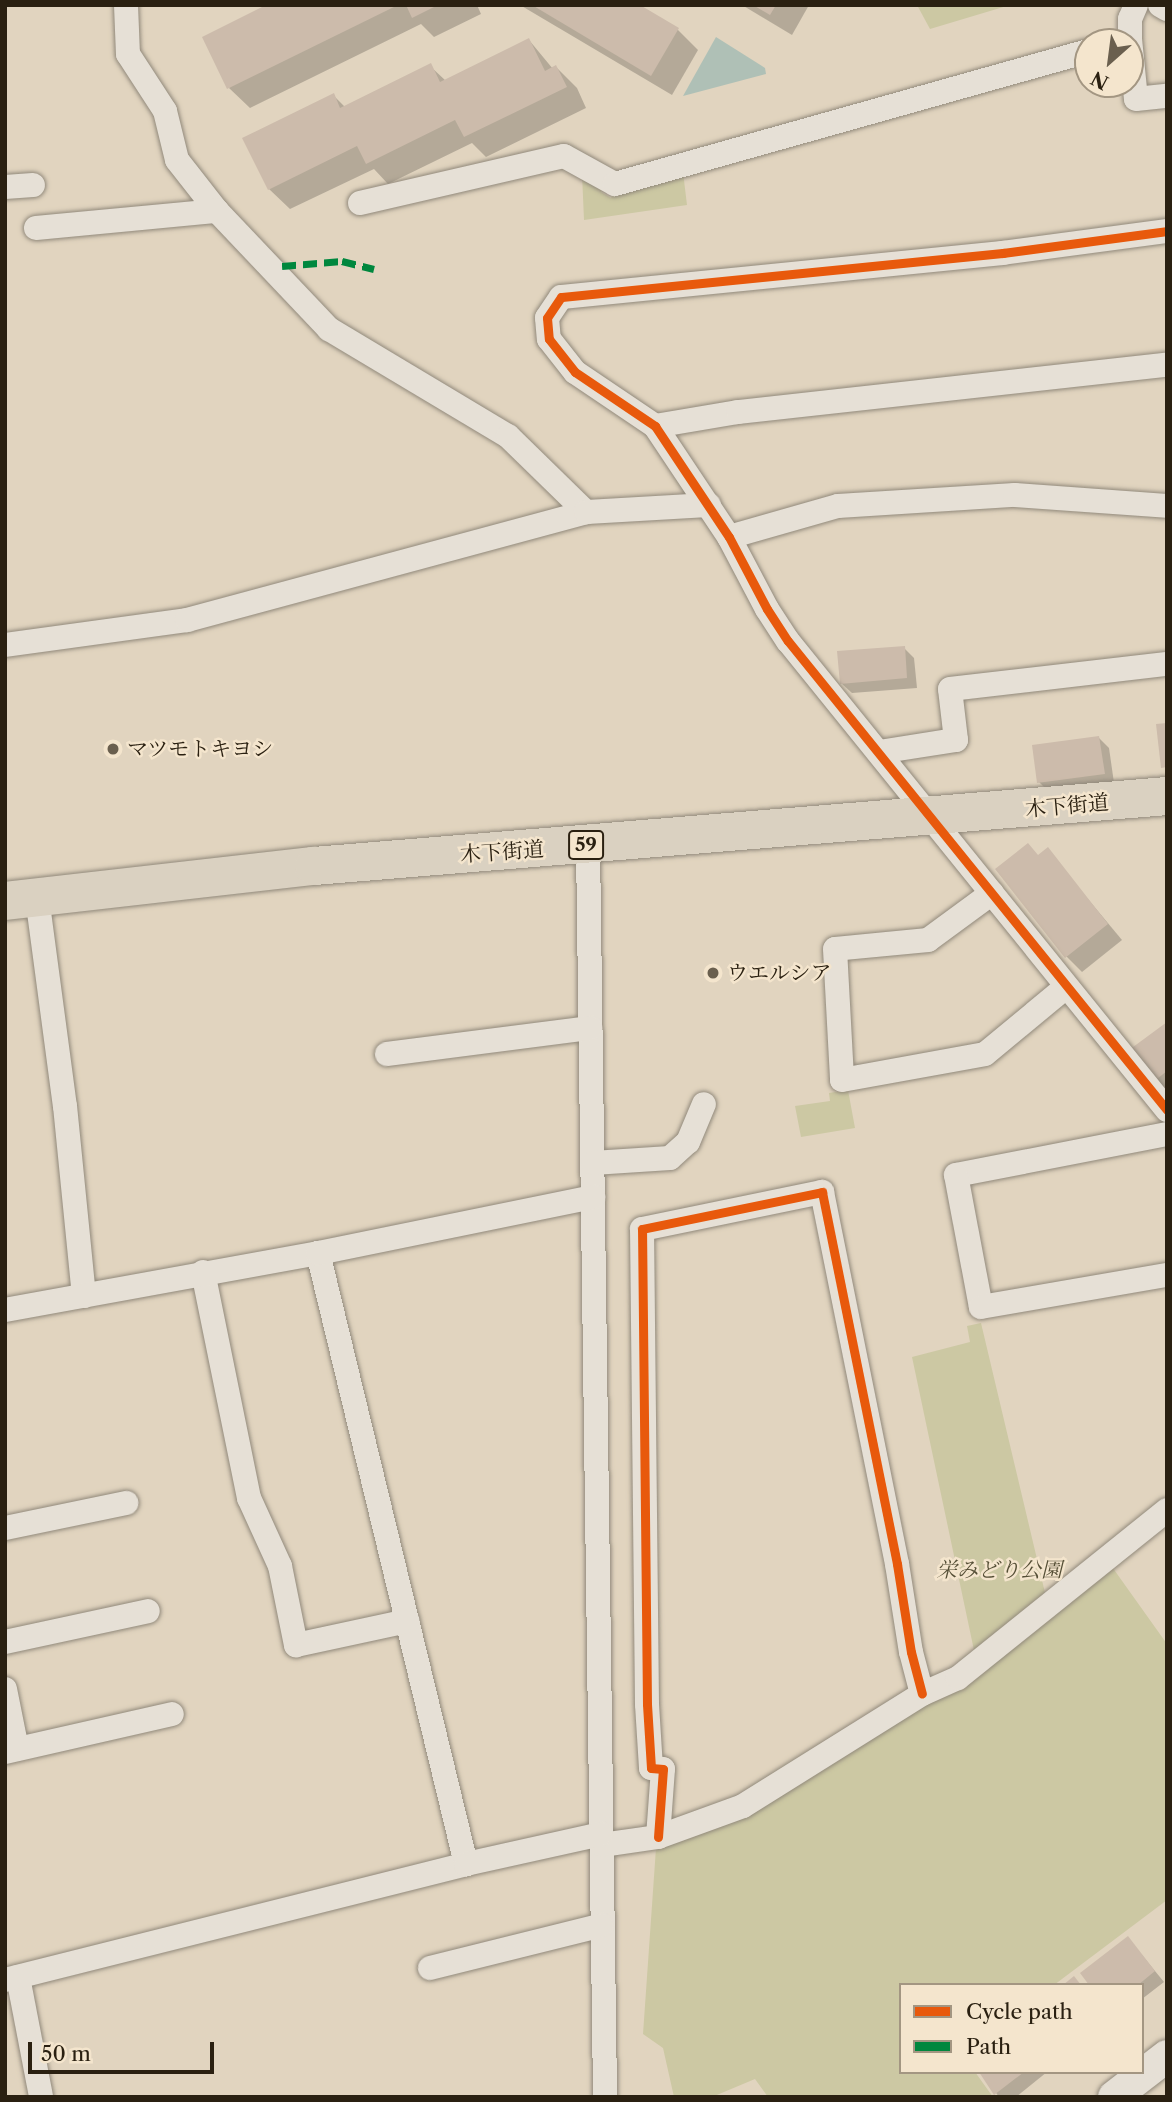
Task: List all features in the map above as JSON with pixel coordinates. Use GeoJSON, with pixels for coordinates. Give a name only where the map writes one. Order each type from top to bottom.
{"type":"FeatureCollection","features":[{"type":"Feature","properties":{"kind":"main road","name":"木下街道"},"geometry":{"type":"LineString","coordinates":[[21,899],[314,866],[1167,796]]}},
{"type":"Feature","properties":{"kind":"street"},"geometry":{"type":"LineString","coordinates":[[126,5],[128,54],[165,111],[177,160],[217,211],[329,329],[508,436],[586,512]]}},
{"type":"Feature","properties":{"kind":"street"},"geometry":{"type":"LineString","coordinates":[[1128,28],[1136,5]]}},
{"type":"Feature","properties":{"kind":"street"},"geometry":{"type":"LineString","coordinates":[[1160,5],[1167,9]]}},
{"type":"Feature","properties":{"kind":"street"},"geometry":{"type":"LineString","coordinates":[[360,203],[564,156],[615,184],[1074,55]]}},
{"type":"Feature","properties":{"kind":"street"},"geometry":{"type":"LineString","coordinates":[[1136,98],[1167,96]]}},
{"type":"Feature","properties":{"kind":"street"},"geometry":{"type":"LineString","coordinates":[[5,187],[33,185]]}},
{"type":"Feature","properties":{"kind":"street"},"geometry":{"type":"LineString","coordinates":[[36,228],[217,211]]}},
{"type":"Feature","properties":{"kind":"street"},"geometry":{"type":"LineString","coordinates":[[1167,231],[1003,253],[561,297],[547,318],[550,339],[575,372],[655,426],[729,537],[767,609],[788,641],[1167,1110]]}},
{"type":"Feature","properties":{"kind":"street"},"geometry":{"type":"LineString","coordinates":[[655,426],[738,412],[1167,365]]}},
{"type":"Feature","properties":{"kind":"street"},"geometry":{"type":"LineString","coordinates":[[729,537],[838,506],[1015,495],[1167,506]]}},
{"type":"Feature","properties":{"kind":"street"},"geometry":{"type":"LineString","coordinates":[[5,645],[187,620],[586,512],[709,505]]}},
{"type":"Feature","properties":{"kind":"street"},"geometry":{"type":"LineString","coordinates":[[879,752],[956,740],[950,689],[1167,664]]}},
{"type":"Feature","properties":{"kind":"street"},"geometry":{"type":"LineString","coordinates":[[588,845],[605,2097]]}},
{"type":"Feature","properties":{"kind":"street"},"geometry":{"type":"LineString","coordinates":[[992,893],[928,940],[835,949],[842,1080],[985,1054],[1066,987]]}},
{"type":"Feature","properties":{"kind":"street"},"geometry":{"type":"LineString","coordinates":[[21,899],[65,1105],[84,1296]]}},
{"type":"Feature","properties":{"kind":"street"},"geometry":{"type":"LineString","coordinates":[[387,1054],[590,1028]]}},
{"type":"Feature","properties":{"kind":"street"},"geometry":{"type":"LineString","coordinates":[[593,1163],[670,1158],[688,1142],[704,1104]]}},
{"type":"Feature","properties":{"kind":"street"},"geometry":{"type":"LineString","coordinates":[[1167,1134],[956,1175],[981,1307],[1167,1275]]}},
{"type":"Feature","properties":{"kind":"street"},"geometry":{"type":"LineString","coordinates":[[658,1837],[663,1769],[651,1768],[647,1704],[642,1229],[822,1192],[897,1564],[911,1652],[922,1694]]}},
{"type":"Feature","properties":{"kind":"street"},"geometry":{"type":"LineString","coordinates":[[5,1310],[317,1253],[593,1197]]}},
{"type":"Feature","properties":{"kind":"street"},"geometry":{"type":"LineString","coordinates":[[317,1253],[466,1864]]}},
{"type":"Feature","properties":{"kind":"street"},"geometry":{"type":"LineString","coordinates":[[203,1272],[249,1498],[280,1566],[296,1645],[407,1621]]}},
{"type":"Feature","properties":{"kind":"street"},"geometry":{"type":"LineString","coordinates":[[5,1528],[126,1503]]}},
{"type":"Feature","properties":{"kind":"street"},"geometry":{"type":"LineString","coordinates":[[41,2097],[12,1978],[466,1864],[601,1839],[658,1837],[743,1806],[922,1694],[958,1678],[1167,1510]]}},
{"type":"Feature","properties":{"kind":"street"},"geometry":{"type":"LineString","coordinates":[[5,1643],[148,1611]]}},
{"type":"Feature","properties":{"kind":"street"},"geometry":{"type":"LineString","coordinates":[[5,1689],[11,1751],[172,1714]]}},
{"type":"Feature","properties":{"kind":"street"},"geometry":{"type":"LineString","coordinates":[[430,1968],[601,1925]]}},
{"type":"Feature","properties":{"kind":"street"},"geometry":{"type":"LineString","coordinates":[[1144,2074],[1167,2056]]}},
{"type":"Feature","properties":{"kind":"street"},"geometry":{"type":"LineString","coordinates":[[1114,2097],[1144,2074]]}},
{"type":"Feature","properties":{"kind":"green space"},"geometry":{"type":"Polygon","coordinates":[[[917,5],[1010,5],[930,29],[917,5]]]}},
{"type":"Feature","properties":{"kind":"green space"},"geometry":{"type":"Polygon","coordinates":[[[683,172],[687,205],[584,220],[582,174],[604,186],[601,192],[611,198],[615,191],[683,172]]]}},
{"type":"Feature","properties":{"kind":"green space"},"geometry":{"type":"Polygon","coordinates":[[[848,1090],[855,1128],[801,1137],[795,1106],[830,1101],[829,1093],[848,1090]]]}},
{"type":"Feature","properties":{"kind":"green space","name":"栄みどり公園"},"geometry":{"type":"Polygon","coordinates":[[[981,1323],[1046,1597],[975,1655],[912,1357],[970,1342],[967,1326],[981,1323]]]}},
{"type":"Feature","properties":{"kind":"green space"},"geometry":{"type":"Polygon","coordinates":[[[1110,1564],[1167,1644],[1167,1900],[1057,1983],[899,1983],[899,2074],[976,2074],[993,2097],[768,2097],[755,2079],[712,2097],[674,2097],[663,2048],[643,2034],[656,1848],[747,1812],[1110,1564]]]}},
{"type":"Feature","properties":{"kind":"shaded area"},"geometry":{"type":"Polygon","coordinates":[[[716,37],[765,68],[766,74],[683,96],[716,37]]]}},
{"type":"Feature","properties":{"kind":"building"},"geometry":{"type":"Polygon","coordinates":[[[266,5],[398,5],[227,89],[202,37],[266,5]]]}},
{"type":"Feature","properties":{"kind":"building"},"geometry":{"type":"Polygon","coordinates":[[[406,5],[438,5],[412,18],[406,5]]]}},
{"type":"Feature","properties":{"kind":"building"},"geometry":{"type":"Polygon","coordinates":[[[532,5],[640,5],[679,28],[651,76],[532,5]]]}},
{"type":"Feature","properties":{"kind":"building"},"geometry":{"type":"Polygon","coordinates":[[[753,5],[776,5],[770,15],[753,5]]]}},
{"type":"Feature","properties":{"kind":"building"},"geometry":{"type":"Polygon","coordinates":[[[529,38],[545,71],[556,65],[567,87],[464,137],[455,120],[366,164],[357,146],[268,190],[242,138],[334,93],[340,108],[431,63],[440,82],[529,38]]]}},
{"type":"Feature","properties":{"kind":"building"},"geometry":{"type":"Polygon","coordinates":[[[905,646],[907,678],[840,684],[837,651],[905,646]]]}},
{"type":"Feature","properties":{"kind":"building"},"geometry":{"type":"Polygon","coordinates":[[[1167,723],[1167,767],[1161,768],[1156,724],[1167,723]]]}},
{"type":"Feature","properties":{"kind":"building"},"geometry":{"type":"Polygon","coordinates":[[[1099,736],[1105,774],[1037,783],[1032,745],[1099,736]]]}},
{"type":"Feature","properties":{"kind":"building"},"geometry":{"type":"Polygon","coordinates":[[[1028,843],[1038,855],[1048,847],[1108,924],[1065,958],[995,869],[1028,843]]]}},
{"type":"Feature","properties":{"kind":"building"},"geometry":{"type":"Polygon","coordinates":[[[1167,1022],[1167,1071],[1153,1082],[1129,1050],[1167,1022]]]}},
{"type":"Feature","properties":{"kind":"building"},"geometry":{"type":"Polygon","coordinates":[[[1128,1936],[1155,1971],[1140,1983],[1088,1983],[1080,1973],[1128,1936]]]}},
{"type":"Feature","properties":{"kind":"building"},"geometry":{"type":"Polygon","coordinates":[[[1074,1976],[1079,1983],[1065,1983],[1074,1976]]]}},
{"type":"Feature","properties":{"kind":"building"},"geometry":{"type":"Polygon","coordinates":[[[980,2074],[1021,2074],[994,2095],[980,2074]]]}},
{"type":"Feature","properties":{"kind":"marked path"},"geometry":{"type":"LineString","coordinates":[[282,266],[342,261],[374,269]]}},
{"type":"Feature","properties":{"kind":"cycle path"},"geometry":{"type":"LineString","coordinates":[[1167,231],[1003,253],[561,297],[547,318],[549,339],[575,372],[655,426],[729,537],[767,609],[788,641],[1167,1110]]}},
{"type":"Feature","properties":{"kind":"cycle path"},"geometry":{"type":"LineString","coordinates":[[658,1837],[663,1769],[651,1768],[647,1704],[642,1229],[822,1192],[897,1564],[911,1652],[922,1694]]}},
{"type":"Feature","properties":{"kind":"place","name":"マツモトキヨシ"},"geometry":{"type":"Point","coordinates":[113,749]}},
{"type":"Feature","properties":{"kind":"place","name":"ウエルシア"},"geometry":{"type":"Point","coordinates":[713,973]}}]}
